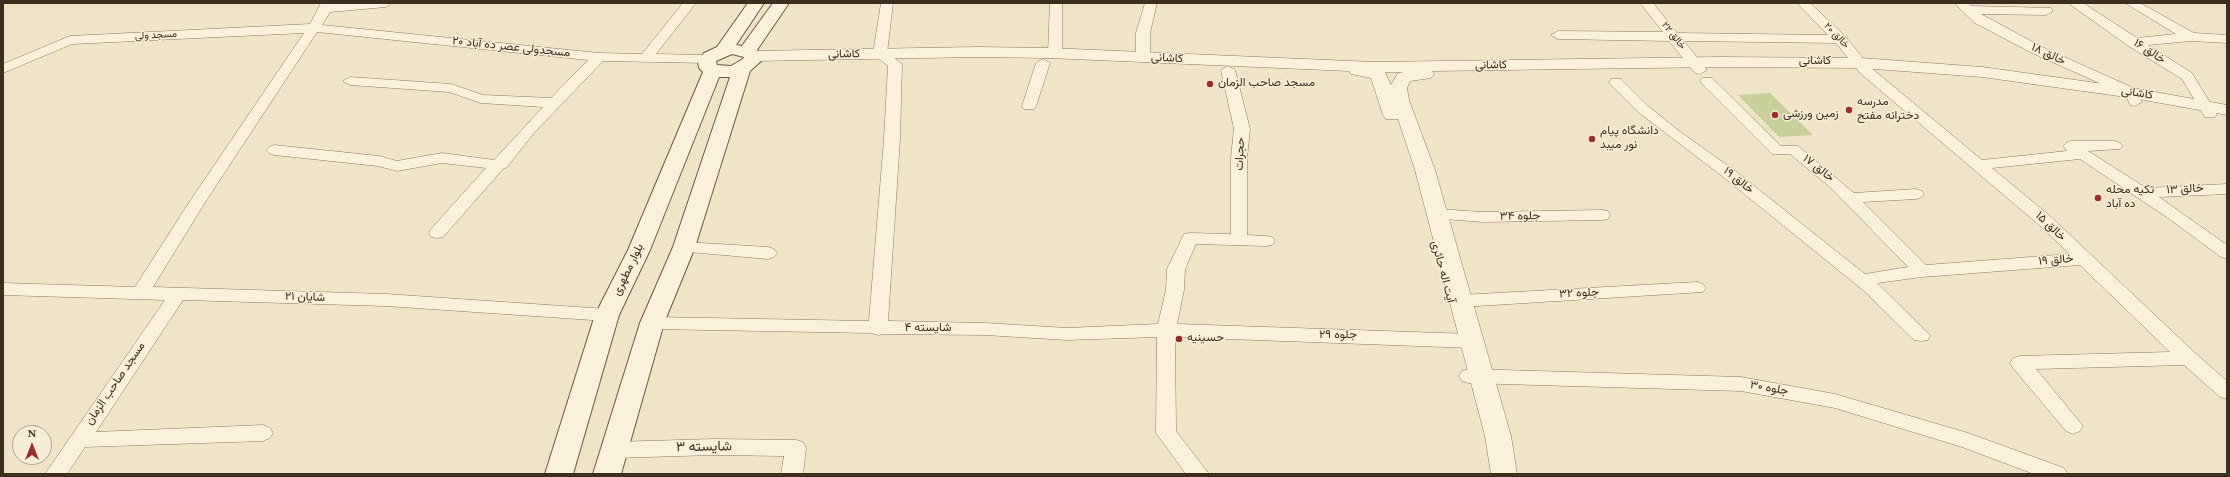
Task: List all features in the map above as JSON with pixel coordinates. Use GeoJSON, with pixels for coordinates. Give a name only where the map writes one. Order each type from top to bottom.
{"type":"FeatureCollection","features":[{"type":"Feature","properties":{"kind":"main road"},"geometry":{"type":"LineString","coordinates":[[747,61],[724,72],[710,65],[724,50],[756,3]]}},
{"type":"Feature","properties":{"kind":"main road"},"geometry":{"type":"LineString","coordinates":[[607,474],[612,450],[652,323],[684,247],[747,61],[781,3]]}},
{"type":"Feature","properties":{"kind":"main road"},"geometry":{"type":"LineString","coordinates":[[724,50],[736,49],[747,61]]}},
{"type":"Feature","properties":{"kind":"main road","name":"بلوار مطهری"},"geometry":{"type":"LineString","coordinates":[[559,474],[608,316],[642,243],[710,65]]}},
{"type":"Feature","properties":{"kind":"street"},"geometry":{"type":"LineString","coordinates":[[140,294],[196,204],[314,28],[326,6],[386,3]]}},
{"type":"Feature","properties":{"kind":"street"},"geometry":{"type":"LineString","coordinates":[[646,58],[690,3]]}},
{"type":"Feature","properties":{"kind":"street"},"geometry":{"type":"LineString","coordinates":[[878,329],[892,139],[895,64],[880,54],[887,3]]}},
{"type":"Feature","properties":{"kind":"street"},"geometry":{"type":"LineString","coordinates":[[1029,106],[1049,58],[1056,3]]}},
{"type":"Feature","properties":{"kind":"street"},"geometry":{"type":"LineString","coordinates":[[1144,58],[1143,33],[1151,3]]}},
{"type":"Feature","properties":{"kind":"street","name":"خالق ۲۲"},"geometry":{"type":"LineString","coordinates":[[1646,3],[1673,35],[1700,71]]}},
{"type":"Feature","properties":{"kind":"street","name":"خالق ۲۰"},"geometry":{"type":"LineString","coordinates":[[1803,3],[1840,39],[1863,67]]}},
{"type":"Feature","properties":{"kind":"street","name":"خالق ۱۶"},"geometry":{"type":"LineString","coordinates":[[2074,3],[2132,42],[2187,76],[2218,112]]}},
{"type":"Feature","properties":{"kind":"street"},"geometry":{"type":"LineString","coordinates":[[2130,3],[2191,37]]}},
{"type":"Feature","properties":{"kind":"street"},"geometry":{"type":"LineString","coordinates":[[1965,7],[2046,11]]}},
{"type":"Feature","properties":{"kind":"street","name":"خالق ۱۸"},"geometry":{"type":"LineString","coordinates":[[1965,7],[1980,20],[2037,50],[2134,97]]}},
{"type":"Feature","properties":{"kind":"street","name":"مسجدولی عصر ده آباد ۲۰"},"geometry":{"type":"LineString","coordinates":[[314,28],[599,57],[646,58],[710,65]]}},
{"type":"Feature","properties":{"kind":"street","name":"مسجد ولی"},"geometry":{"type":"LineString","coordinates":[[3,69],[70,40],[314,28]]}},
{"type":"Feature","properties":{"kind":"street"},"geometry":{"type":"LineString","coordinates":[[1558,35],[1673,35],[1840,39]]}},
{"type":"Feature","properties":{"kind":"street"},"geometry":{"type":"LineString","coordinates":[[2132,42],[2191,37],[2227,39]]}},
{"type":"Feature","properties":{"kind":"street","name":"کاشانی"},"geometry":{"type":"LineString","coordinates":[[747,61],[880,54],[1049,58],[1144,58],[1330,66],[1700,71]]}},
{"type":"Feature","properties":{"kind":"street"},"geometry":{"type":"LineString","coordinates":[[437,233],[555,103],[599,57]]}},
{"type":"Feature","properties":{"kind":"street","name":"کاشانی"},"geometry":{"type":"LineString","coordinates":[[747,61],[895,64],[1049,58],[1228,70],[1378,74],[1700,71],[1863,67],[2134,97],[2218,112]]}},
{"type":"Feature","properties":{"kind":"street"},"geometry":{"type":"LineString","coordinates":[[1330,66],[1378,74]]}},
{"type":"Feature","properties":{"kind":"street"},"geometry":{"type":"LineString","coordinates":[[1412,74],[1436,67]]}},
{"type":"Feature","properties":{"kind":"street","name":"خالق ۱۵"},"geometry":{"type":"LineString","coordinates":[[1863,67],[2044,220],[2188,358],[2227,392]]}},
{"type":"Feature","properties":{"kind":"street","name":"حجرات"},"geometry":{"type":"LineString","coordinates":[[1228,70],[1242,129],[1239,158],[1239,240]]}},
{"type":"Feature","properties":{"kind":"street","name":"خالق ۱۷"},"geometry":{"type":"LineString","coordinates":[[1700,71],[1777,151],[1793,149],[1836,184],[1922,272]]}},
{"type":"Feature","properties":{"kind":"street","name":"آیت اله حائری"},"geometry":{"type":"LineString","coordinates":[[1378,74],[1414,173],[1466,341],[1475,376],[1490,474]]}},
{"type":"Feature","properties":{"kind":"street","name":"آیت اله حائری"},"geometry":{"type":"LineString","coordinates":[[1412,74],[1404,77],[1400,81],[1398,88],[1400,100],[1425,170],[1461,301],[1466,341]]}},
{"type":"Feature","properties":{"kind":"street"},"geometry":{"type":"LineString","coordinates":[[350,81],[451,88],[481,99],[555,103]]}},
{"type":"Feature","properties":{"kind":"street","name":"خالق ۱۹"},"geometry":{"type":"LineString","coordinates":[[1616,82],[1669,130],[1728,173],[1865,283],[1922,272],[2084,259]]}},
{"type":"Feature","properties":{"kind":"street"},"geometry":{"type":"LineString","coordinates":[[1978,165],[2077,155],[2071,146]]}},
{"type":"Feature","properties":{"kind":"street"},"geometry":{"type":"LineString","coordinates":[[2071,146],[2115,146]]}},
{"type":"Feature","properties":{"kind":"street"},"geometry":{"type":"LineString","coordinates":[[2071,146],[2142,193],[2227,253]]}},
{"type":"Feature","properties":{"kind":"street"},"geometry":{"type":"LineString","coordinates":[[274,150],[379,160],[397,166],[442,158],[500,165]]}},
{"type":"Feature","properties":{"kind":"street","name":"خالق ۱۳"},"geometry":{"type":"LineString","coordinates":[[2142,193],[2227,189]]}},
{"type":"Feature","properties":{"kind":"street"},"geometry":{"type":"LineString","coordinates":[[1851,198],[1916,194]]}},
{"type":"Feature","properties":{"kind":"street","name":"جلوه ۳۴"},"geometry":{"type":"LineString","coordinates":[[1437,214],[1483,217],[1602,215]]}},
{"type":"Feature","properties":{"kind":"street"},"geometry":{"type":"LineString","coordinates":[[1198,474],[1166,433],[1166,330],[1175,290],[1176,269],[1190,238],[1266,241]]}},
{"type":"Feature","properties":{"kind":"street"},"geometry":{"type":"LineString","coordinates":[[684,247],[768,253]]}},
{"type":"Feature","properties":{"kind":"street"},"geometry":{"type":"LineString","coordinates":[[1865,283],[1921,336]]}},
{"type":"Feature","properties":{"kind":"street","name":"جلوه ۳۲"},"geometry":{"type":"LineString","coordinates":[[1461,301],[1697,288]]}},
{"type":"Feature","properties":{"kind":"street","name":"شایان ۲۱"},"geometry":{"type":"LineString","coordinates":[[3,289],[386,300],[608,316]]}},
{"type":"Feature","properties":{"kind":"street","name":"مسجد صاحب الزمان"},"geometry":{"type":"LineString","coordinates":[[56,474],[178,294]]}},
{"type":"Feature","properties":{"kind":"street","name":"شایسته ۴"},"geometry":{"type":"LineString","coordinates":[[652,323],[878,329],[985,329],[1067,334],[1166,330],[1205,333]]}},
{"type":"Feature","properties":{"kind":"street","name":"جلوه ۲۹"},"geometry":{"type":"LineString","coordinates":[[1205,333],[1364,336],[1466,341]]}},
{"type":"Feature","properties":{"kind":"street"},"geometry":{"type":"LineString","coordinates":[[2073,426],[2020,363],[2188,358]]}},
{"type":"Feature","properties":{"kind":"street","name":"آیت اله حائری"},"geometry":{"type":"LineString","coordinates":[[1475,376],[1498,436],[1504,474]]}},
{"type":"Feature","properties":{"kind":"street","name":"جلوه ۳۰"},"geometry":{"type":"LineString","coordinates":[[1475,376],[1741,384],[1835,401],[1968,441],[2057,474]]}},
{"type":"Feature","properties":{"kind":"street"},"geometry":{"type":"LineString","coordinates":[[78,440],[263,433]]}},
{"type":"Feature","properties":{"kind":"street","name":"شایسته ۳"},"geometry":{"type":"LineString","coordinates":[[612,450],[714,447],[796,448],[792,474]]}},
{"type":"Feature","properties":{"kind":"green space","name":"زمین ورزشی"},"geometry":{"type":"Polygon","coordinates":[[[1770,93],[1813,135],[1779,137],[1738,95],[1770,93]]]}},
{"type":"Feature","properties":{"kind":"place","name":"مسجد صاحب الزمان"},"geometry":{"type":"Point","coordinates":[1210,84]}},
{"type":"Feature","properties":{"kind":"place","name":"مدرسه دخترانه مفتح"},"geometry":{"type":"Point","coordinates":[1849,110]}},
{"type":"Feature","properties":{"kind":"place","name":"زمین ورزشی"},"geometry":{"type":"Point","coordinates":[1775,115]}},
{"type":"Feature","properties":{"kind":"place","name":"دانشگاه پیام نور میبد"},"geometry":{"type":"Point","coordinates":[1592,139]}},
{"type":"Feature","properties":{"kind":"place","name":"تکیه محله ده آباد"},"geometry":{"type":"Point","coordinates":[2098,198]}},
{"type":"Feature","properties":{"kind":"place","name":"حسینیه"},"geometry":{"type":"Point","coordinates":[1179,339]}}]}
